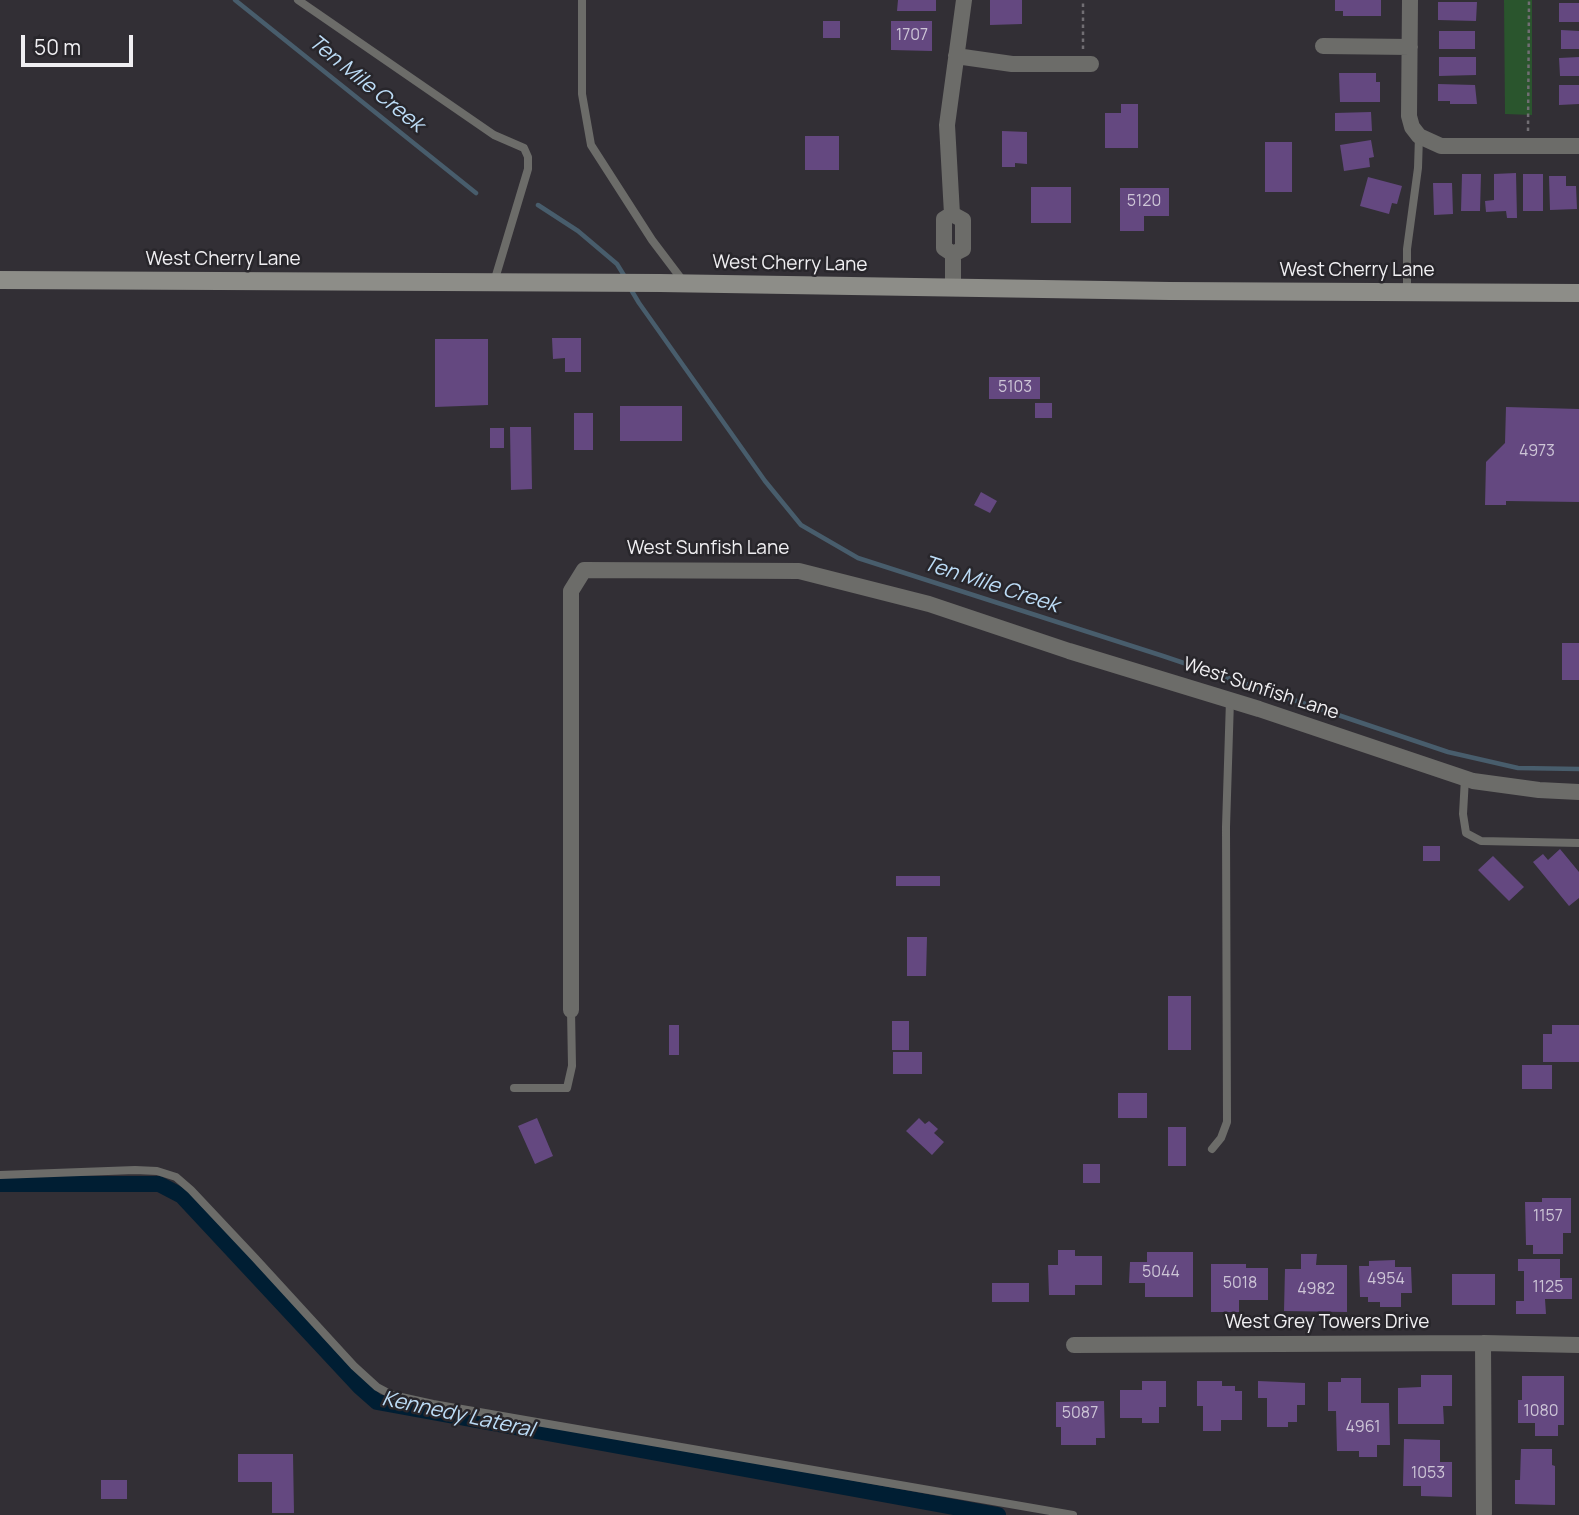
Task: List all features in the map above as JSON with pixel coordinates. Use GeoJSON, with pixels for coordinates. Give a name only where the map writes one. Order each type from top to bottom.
{"type":"FeatureCollection","features":[{"type":"Feature","properties":{"kind":"main road","name":"West Cherry Lane"},"geometry":{"type":"LineString","coordinates":[[0,280],[685,283],[1579,293]]}},
{"type":"Feature","properties":{"kind":"street"},"geometry":{"type":"LineString","coordinates":[[953,287],[953,254],[944,248],[944,219],[952,214],[947,125],[964,0]]}},
{"type":"Feature","properties":{"kind":"street"},"geometry":{"type":"LineString","coordinates":[[1410,0],[1409,116],[1412,127],[1419,136],[1441,146],[1579,146]]}},
{"type":"Feature","properties":{"kind":"street"},"geometry":{"type":"LineString","coordinates":[[1323,46],[1410,47]]}},
{"type":"Feature","properties":{"kind":"street"},"geometry":{"type":"LineString","coordinates":[[956,56],[1012,64],[1087,59]]}},
{"type":"Feature","properties":{"kind":"street","name":"West Sunfish Lane"},"geometry":{"type":"LineString","coordinates":[[571,1010],[571,591],[584,570],[800,571],[929,604],[1465,778],[1539,790],[1579,792]]}},
{"type":"Feature","properties":{"kind":"street"},"geometry":{"type":"LineString","coordinates":[[1483,1343],[1484,1513]]}},
{"type":"Feature","properties":{"kind":"street","name":"West Grey Towers Drive"},"geometry":{"type":"LineString","coordinates":[[1074,1345],[1579,1345]]}},
{"type":"Feature","properties":{"kind":"lane"},"geometry":{"type":"LineString","coordinates":[[298,0],[494,135],[524,148],[528,157],[528,169],[494,282]]}},
{"type":"Feature","properties":{"kind":"lane"},"geometry":{"type":"LineString","coordinates":[[582,0],[582,94],[591,145],[652,240],[685,283]]}},
{"type":"Feature","properties":{"kind":"lane"},"geometry":{"type":"LineString","coordinates":[[1407,292],[1407,249],[1418,168],[1419,136]]}},
{"type":"Feature","properties":{"kind":"lane"},"geometry":{"type":"LineString","coordinates":[[1212,1149],[1222,1138],[1227,1122],[1226,827],[1230,700]]}},
{"type":"Feature","properties":{"kind":"lane"},"geometry":{"type":"LineString","coordinates":[[1465,778],[1463,814],[1466,833],[1481,841],[1579,843]]}},
{"type":"Feature","properties":{"kind":"lane"},"geometry":{"type":"LineString","coordinates":[[514,1088],[567,1088],[572,1066],[571,1010]]}},
{"type":"Feature","properties":{"kind":"lane"},"geometry":{"type":"LineString","coordinates":[[0,1175],[135,1170],[157,1171],[176,1177],[236,1237],[354,1366],[377,1387],[392,1395],[1073,1515]]}},
{"type":"Feature","properties":{"kind":"path"},"geometry":{"type":"LineString","coordinates":[[1083,0],[1087,59]]}},
{"type":"Feature","properties":{"kind":"path"},"geometry":{"type":"LineString","coordinates":[[1528,0],[1528,134]]}},
{"type":"Feature","properties":{"kind":"green space"},"geometry":{"type":"Polygon","coordinates":[[[1504,0],[1532,0],[1532,115],[1505,114],[1504,0]]]}},
{"type":"Feature","properties":{"kind":"building"},"geometry":{"type":"Polygon","coordinates":[[[898,0],[936,0],[936,11],[897,11],[898,0]]]}},
{"type":"Feature","properties":{"kind":"building"},"geometry":{"type":"Polygon","coordinates":[[[990,0],[1022,0],[1022,24],[990,25],[990,0]]]}},
{"type":"Feature","properties":{"kind":"building"},"geometry":{"type":"Polygon","coordinates":[[[1335,0],[1381,0],[1381,16],[1343,16],[1343,11],[1335,11],[1335,0]]]}},
{"type":"Feature","properties":{"kind":"building"},"geometry":{"type":"Polygon","coordinates":[[[1438,2],[1477,2],[1476,21],[1438,20],[1438,2]]]}},
{"type":"Feature","properties":{"kind":"building"},"geometry":{"type":"Polygon","coordinates":[[[1559,3],[1579,3],[1579,22],[1559,22],[1559,3]]]}},
{"type":"Feature","properties":{"kind":"building"},"geometry":{"type":"Polygon","coordinates":[[[823,21],[840,21],[840,38],[823,38],[823,21]]]}},
{"type":"Feature","properties":{"kind":"building"},"geometry":{"type":"Polygon","coordinates":[[[891,21],[932,21],[932,51],[891,50],[891,21]]]}},
{"type":"Feature","properties":{"kind":"building"},"geometry":{"type":"Polygon","coordinates":[[[1561,30],[1579,31],[1579,49],[1561,49],[1561,30]]]}},
{"type":"Feature","properties":{"kind":"building"},"geometry":{"type":"Polygon","coordinates":[[[1439,31],[1475,31],[1475,49],[1439,49],[1439,31]]]}},
{"type":"Feature","properties":{"kind":"building"},"geometry":{"type":"Polygon","coordinates":[[[1439,57],[1476,57],[1476,75],[1439,76],[1439,57]]]}},
{"type":"Feature","properties":{"kind":"building"},"geometry":{"type":"Polygon","coordinates":[[[1579,57],[1579,76],[1560,76],[1559,58],[1579,57]]]}},
{"type":"Feature","properties":{"kind":"building"},"geometry":{"type":"Polygon","coordinates":[[[1339,73],[1376,73],[1376,82],[1380,82],[1380,102],[1340,102],[1339,73]]]}},
{"type":"Feature","properties":{"kind":"building"},"geometry":{"type":"Polygon","coordinates":[[[1438,84],[1475,85],[1477,104],[1438,101],[1438,84]]]}},
{"type":"Feature","properties":{"kind":"building"},"geometry":{"type":"Polygon","coordinates":[[[1559,85],[1579,85],[1579,104],[1559,105],[1559,85]]]}},
{"type":"Feature","properties":{"kind":"building"},"geometry":{"type":"Polygon","coordinates":[[[1121,104],[1138,104],[1138,148],[1105,148],[1105,113],[1121,113],[1121,104]]]}},
{"type":"Feature","properties":{"kind":"building"},"geometry":{"type":"Polygon","coordinates":[[[1371,112],[1372,131],[1335,131],[1335,113],[1371,112]]]}},
{"type":"Feature","properties":{"kind":"building"},"geometry":{"type":"Polygon","coordinates":[[[1002,131],[1027,132],[1027,164],[1015,163],[1015,167],[1002,167],[1002,131]]]}},
{"type":"Feature","properties":{"kind":"building"},"geometry":{"type":"Polygon","coordinates":[[[805,136],[839,136],[839,170],[805,170],[805,136]]]}},
{"type":"Feature","properties":{"kind":"building"},"geometry":{"type":"Polygon","coordinates":[[[1371,140],[1374,157],[1369,158],[1370,167],[1344,171],[1340,145],[1371,140]]]}},
{"type":"Feature","properties":{"kind":"building"},"geometry":{"type":"Polygon","coordinates":[[[1265,142],[1292,142],[1292,192],[1265,192],[1265,142]]]}},
{"type":"Feature","properties":{"kind":"building"},"geometry":{"type":"Polygon","coordinates":[[[1516,173],[1517,218],[1507,218],[1506,211],[1486,212],[1485,201],[1494,200],[1494,174],[1516,173]]]}},
{"type":"Feature","properties":{"kind":"building"},"geometry":{"type":"Polygon","coordinates":[[[1462,174],[1481,174],[1480,211],[1461,211],[1462,174]]]}},
{"type":"Feature","properties":{"kind":"building"},"geometry":{"type":"Polygon","coordinates":[[[1523,174],[1543,174],[1543,211],[1523,211],[1523,174]]]}},
{"type":"Feature","properties":{"kind":"building"},"geometry":{"type":"Polygon","coordinates":[[[1549,176],[1566,176],[1566,186],[1576,186],[1577,209],[1550,210],[1549,176]]]}},
{"type":"Feature","properties":{"kind":"building"},"geometry":{"type":"Polygon","coordinates":[[[1368,177],[1402,186],[1397,204],[1392,203],[1389,214],[1360,206],[1368,177]]]}},
{"type":"Feature","properties":{"kind":"building"},"geometry":{"type":"Polygon","coordinates":[[[1433,183],[1452,183],[1453,214],[1434,215],[1433,183]]]}},
{"type":"Feature","properties":{"kind":"building"},"geometry":{"type":"Polygon","coordinates":[[[1031,187],[1071,187],[1071,223],[1031,223],[1031,187]]]}},
{"type":"Feature","properties":{"kind":"building"},"geometry":{"type":"Polygon","coordinates":[[[1120,188],[1169,188],[1169,216],[1144,216],[1144,231],[1120,231],[1120,188]]]}},
{"type":"Feature","properties":{"kind":"building"},"geometry":{"type":"Polygon","coordinates":[[[552,338],[581,338],[581,372],[565,372],[565,358],[553,359],[552,338]]]}},
{"type":"Feature","properties":{"kind":"building"},"geometry":{"type":"Polygon","coordinates":[[[435,339],[488,339],[488,405],[435,407],[435,339]]]}},
{"type":"Feature","properties":{"kind":"building"},"geometry":{"type":"Polygon","coordinates":[[[989,377],[1040,377],[1040,399],[989,399],[989,377]]]}},
{"type":"Feature","properties":{"kind":"building"},"geometry":{"type":"Polygon","coordinates":[[[1035,403],[1052,403],[1052,418],[1035,418],[1035,403]]]}},
{"type":"Feature","properties":{"kind":"building"},"geometry":{"type":"Polygon","coordinates":[[[620,406],[682,406],[682,441],[620,441],[620,406]]]}},
{"type":"Feature","properties":{"kind":"building"},"geometry":{"type":"Polygon","coordinates":[[[1506,407],[1579,409],[1579,502],[1506,501],[1506,505],[1485,505],[1486,462],[1505,443],[1506,407]]]}},
{"type":"Feature","properties":{"kind":"building"},"geometry":{"type":"Polygon","coordinates":[[[574,413],[593,413],[593,450],[574,450],[574,413]]]}},
{"type":"Feature","properties":{"kind":"building"},"geometry":{"type":"Polygon","coordinates":[[[510,427],[531,427],[532,489],[511,490],[510,427]]]}},
{"type":"Feature","properties":{"kind":"building"},"geometry":{"type":"Polygon","coordinates":[[[490,428],[504,428],[504,448],[490,448],[490,428]]]}},
{"type":"Feature","properties":{"kind":"building"},"geometry":{"type":"Polygon","coordinates":[[[981,492],[997,501],[990,513],[974,505],[981,492]]]}},
{"type":"Feature","properties":{"kind":"building"},"geometry":{"type":"Polygon","coordinates":[[[1562,643],[1579,643],[1579,680],[1562,680],[1562,643]]]}},
{"type":"Feature","properties":{"kind":"building"},"geometry":{"type":"Polygon","coordinates":[[[1423,846],[1440,846],[1440,861],[1423,861],[1423,846]]]}},
{"type":"Feature","properties":{"kind":"building"},"geometry":{"type":"Polygon","coordinates":[[[1560,849],[1579,872],[1579,898],[1569,906],[1533,862],[1543,854],[1548,860],[1560,849]]]}},
{"type":"Feature","properties":{"kind":"building"},"geometry":{"type":"Polygon","coordinates":[[[1493,856],[1524,887],[1509,901],[1478,870],[1493,856]]]}},
{"type":"Feature","properties":{"kind":"building"},"geometry":{"type":"Polygon","coordinates":[[[896,876],[940,876],[940,886],[896,886],[896,876]]]}},
{"type":"Feature","properties":{"kind":"building"},"geometry":{"type":"Polygon","coordinates":[[[907,937],[927,937],[926,976],[907,976],[907,937]]]}},
{"type":"Feature","properties":{"kind":"building"},"geometry":{"type":"Polygon","coordinates":[[[1168,996],[1191,996],[1191,1050],[1168,1050],[1168,996]]]}},
{"type":"Feature","properties":{"kind":"building"},"geometry":{"type":"Polygon","coordinates":[[[892,1021],[909,1021],[909,1050],[892,1050],[892,1021]]]}},
{"type":"Feature","properties":{"kind":"building"},"geometry":{"type":"Polygon","coordinates":[[[669,1025],[679,1025],[679,1055],[669,1055],[669,1025]]]}},
{"type":"Feature","properties":{"kind":"building"},"geometry":{"type":"Polygon","coordinates":[[[1552,1025],[1579,1025],[1579,1062],[1543,1062],[1543,1034],[1552,1034],[1552,1025]]]}},
{"type":"Feature","properties":{"kind":"building"},"geometry":{"type":"Polygon","coordinates":[[[893,1052],[922,1052],[922,1074],[893,1074],[893,1052]]]}},
{"type":"Feature","properties":{"kind":"building"},"geometry":{"type":"Polygon","coordinates":[[[1522,1065],[1552,1065],[1552,1089],[1522,1089],[1522,1065]]]}},
{"type":"Feature","properties":{"kind":"building"},"geometry":{"type":"Polygon","coordinates":[[[1118,1093],[1147,1093],[1147,1118],[1118,1118],[1118,1093]]]}},
{"type":"Feature","properties":{"kind":"building"},"geometry":{"type":"Polygon","coordinates":[[[537,1118],[553,1156],[535,1164],[518,1126],[537,1118]]]}},
{"type":"Feature","properties":{"kind":"building"},"geometry":{"type":"Polygon","coordinates":[[[919,1118],[925,1124],[929,1121],[938,1129],[934,1133],[944,1142],[932,1155],[906,1131],[919,1118]]]}},
{"type":"Feature","properties":{"kind":"building"},"geometry":{"type":"Polygon","coordinates":[[[1168,1127],[1186,1127],[1186,1166],[1168,1166],[1168,1127]]]}},
{"type":"Feature","properties":{"kind":"building"},"geometry":{"type":"Polygon","coordinates":[[[1083,1164],[1100,1164],[1100,1183],[1083,1183],[1083,1164]]]}},
{"type":"Feature","properties":{"kind":"building"},"geometry":{"type":"Polygon","coordinates":[[[1542,1198],[1571,1198],[1571,1233],[1563,1233],[1563,1254],[1533,1254],[1533,1245],[1526,1245],[1525,1202],[1542,1202],[1542,1198]]]}},
{"type":"Feature","properties":{"kind":"building"},"geometry":{"type":"Polygon","coordinates":[[[1058,1250],[1075,1250],[1075,1256],[1102,1256],[1102,1285],[1075,1285],[1075,1295],[1049,1295],[1048,1265],[1058,1265],[1058,1250]]]}},
{"type":"Feature","properties":{"kind":"building"},"geometry":{"type":"Polygon","coordinates":[[[1147,1252],[1193,1252],[1193,1297],[1145,1297],[1145,1283],[1129,1283],[1130,1262],[1147,1262],[1147,1252]]]}},
{"type":"Feature","properties":{"kind":"building"},"geometry":{"type":"Polygon","coordinates":[[[1301,1254],[1317,1254],[1316,1265],[1347,1265],[1347,1312],[1284,1311],[1285,1269],[1301,1269],[1301,1254]]]}},
{"type":"Feature","properties":{"kind":"building"},"geometry":{"type":"Polygon","coordinates":[[[1518,1259],[1560,1259],[1560,1278],[1572,1278],[1572,1299],[1545,1299],[1546,1314],[1516,1314],[1516,1301],[1524,1301],[1524,1271],[1518,1271],[1518,1259]]]}},
{"type":"Feature","properties":{"kind":"building"},"geometry":{"type":"Polygon","coordinates":[[[1395,1260],[1395,1267],[1411,1267],[1412,1293],[1401,1293],[1401,1307],[1380,1307],[1380,1302],[1368,1302],[1368,1297],[1360,1297],[1359,1266],[1369,1266],[1369,1261],[1395,1260]]]}},
{"type":"Feature","properties":{"kind":"building"},"geometry":{"type":"Polygon","coordinates":[[[1211,1264],[1246,1264],[1246,1268],[1268,1268],[1268,1300],[1239,1300],[1239,1312],[1211,1312],[1211,1264]]]}},
{"type":"Feature","properties":{"kind":"building"},"geometry":{"type":"Polygon","coordinates":[[[1452,1274],[1495,1274],[1495,1305],[1452,1305],[1452,1274]]]}},
{"type":"Feature","properties":{"kind":"building"},"geometry":{"type":"Polygon","coordinates":[[[992,1283],[1029,1283],[1029,1302],[992,1302],[992,1283]]]}},
{"type":"Feature","properties":{"kind":"building"},"geometry":{"type":"Polygon","coordinates":[[[1421,1375],[1452,1375],[1452,1406],[1443,1406],[1444,1424],[1398,1424],[1398,1388],[1421,1387],[1421,1375]]]}},
{"type":"Feature","properties":{"kind":"building"},"geometry":{"type":"Polygon","coordinates":[[[1522,1376],[1564,1376],[1564,1425],[1558,1425],[1558,1436],[1535,1436],[1535,1423],[1518,1423],[1522,1376]]]}},
{"type":"Feature","properties":{"kind":"building"},"geometry":{"type":"Polygon","coordinates":[[[1341,1378],[1361,1378],[1361,1403],[1389,1403],[1390,1445],[1377,1445],[1377,1457],[1359,1457],[1359,1451],[1337,1451],[1336,1411],[1328,1411],[1328,1382],[1341,1382],[1341,1378]]]}},
{"type":"Feature","properties":{"kind":"building"},"geometry":{"type":"Polygon","coordinates":[[[1142,1381],[1166,1381],[1166,1407],[1159,1407],[1159,1423],[1142,1423],[1142,1418],[1120,1418],[1120,1390],[1142,1390],[1142,1381]]]}},
{"type":"Feature","properties":{"kind":"building"},"geometry":{"type":"Polygon","coordinates":[[[1197,1381],[1222,1381],[1222,1386],[1235,1386],[1235,1391],[1242,1391],[1242,1420],[1221,1420],[1221,1431],[1203,1431],[1203,1406],[1197,1406],[1197,1381]]]}},
{"type":"Feature","properties":{"kind":"building"},"geometry":{"type":"Polygon","coordinates":[[[1258,1381],[1305,1383],[1305,1405],[1297,1405],[1297,1422],[1288,1422],[1288,1427],[1267,1427],[1267,1398],[1258,1398],[1258,1381]]]}},
{"type":"Feature","properties":{"kind":"building"},"geometry":{"type":"Polygon","coordinates":[[[1104,1401],[1105,1438],[1096,1438],[1096,1445],[1061,1445],[1061,1427],[1056,1427],[1056,1402],[1104,1401]]]}},
{"type":"Feature","properties":{"kind":"building"},"geometry":{"type":"Polygon","coordinates":[[[1404,1439],[1440,1440],[1440,1462],[1452,1462],[1452,1497],[1421,1496],[1421,1486],[1403,1486],[1404,1439]]]}},
{"type":"Feature","properties":{"kind":"building"},"geometry":{"type":"Polygon","coordinates":[[[1521,1449],[1552,1449],[1555,1505],[1515,1504],[1515,1480],[1520,1480],[1521,1449]]]}},
{"type":"Feature","properties":{"kind":"building"},"geometry":{"type":"Polygon","coordinates":[[[238,1454],[293,1454],[294,1513],[272,1513],[272,1482],[238,1482],[238,1454]]]}},
{"type":"Feature","properties":{"kind":"building"},"geometry":{"type":"Polygon","coordinates":[[[101,1480],[127,1480],[127,1499],[101,1499],[101,1480]]]}},
{"type":"Feature","properties":{"kind":"waterway","name":"Ten Mile Creek"},"geometry":{"type":"LineString","coordinates":[[235,0],[476,193]]}},
{"type":"Feature","properties":{"kind":"waterway","name":"Ten Mile Creek"},"geometry":{"type":"LineString","coordinates":[[538,205],[578,231],[617,264],[625,277]]}},
{"type":"Feature","properties":{"kind":"waterway","name":"Ten Mile Creek"},"geometry":{"type":"LineString","coordinates":[[630,288],[765,481],[801,525],[858,558],[1163,656],[1448,752],[1518,768],[1579,769]]}},
{"type":"Feature","properties":{"kind":"waterway","name":"Kennedy Lateral"},"geometry":{"type":"LineString","coordinates":[[0,1184],[159,1184],[182,1196],[377,1402],[998,1515]]}}]}
